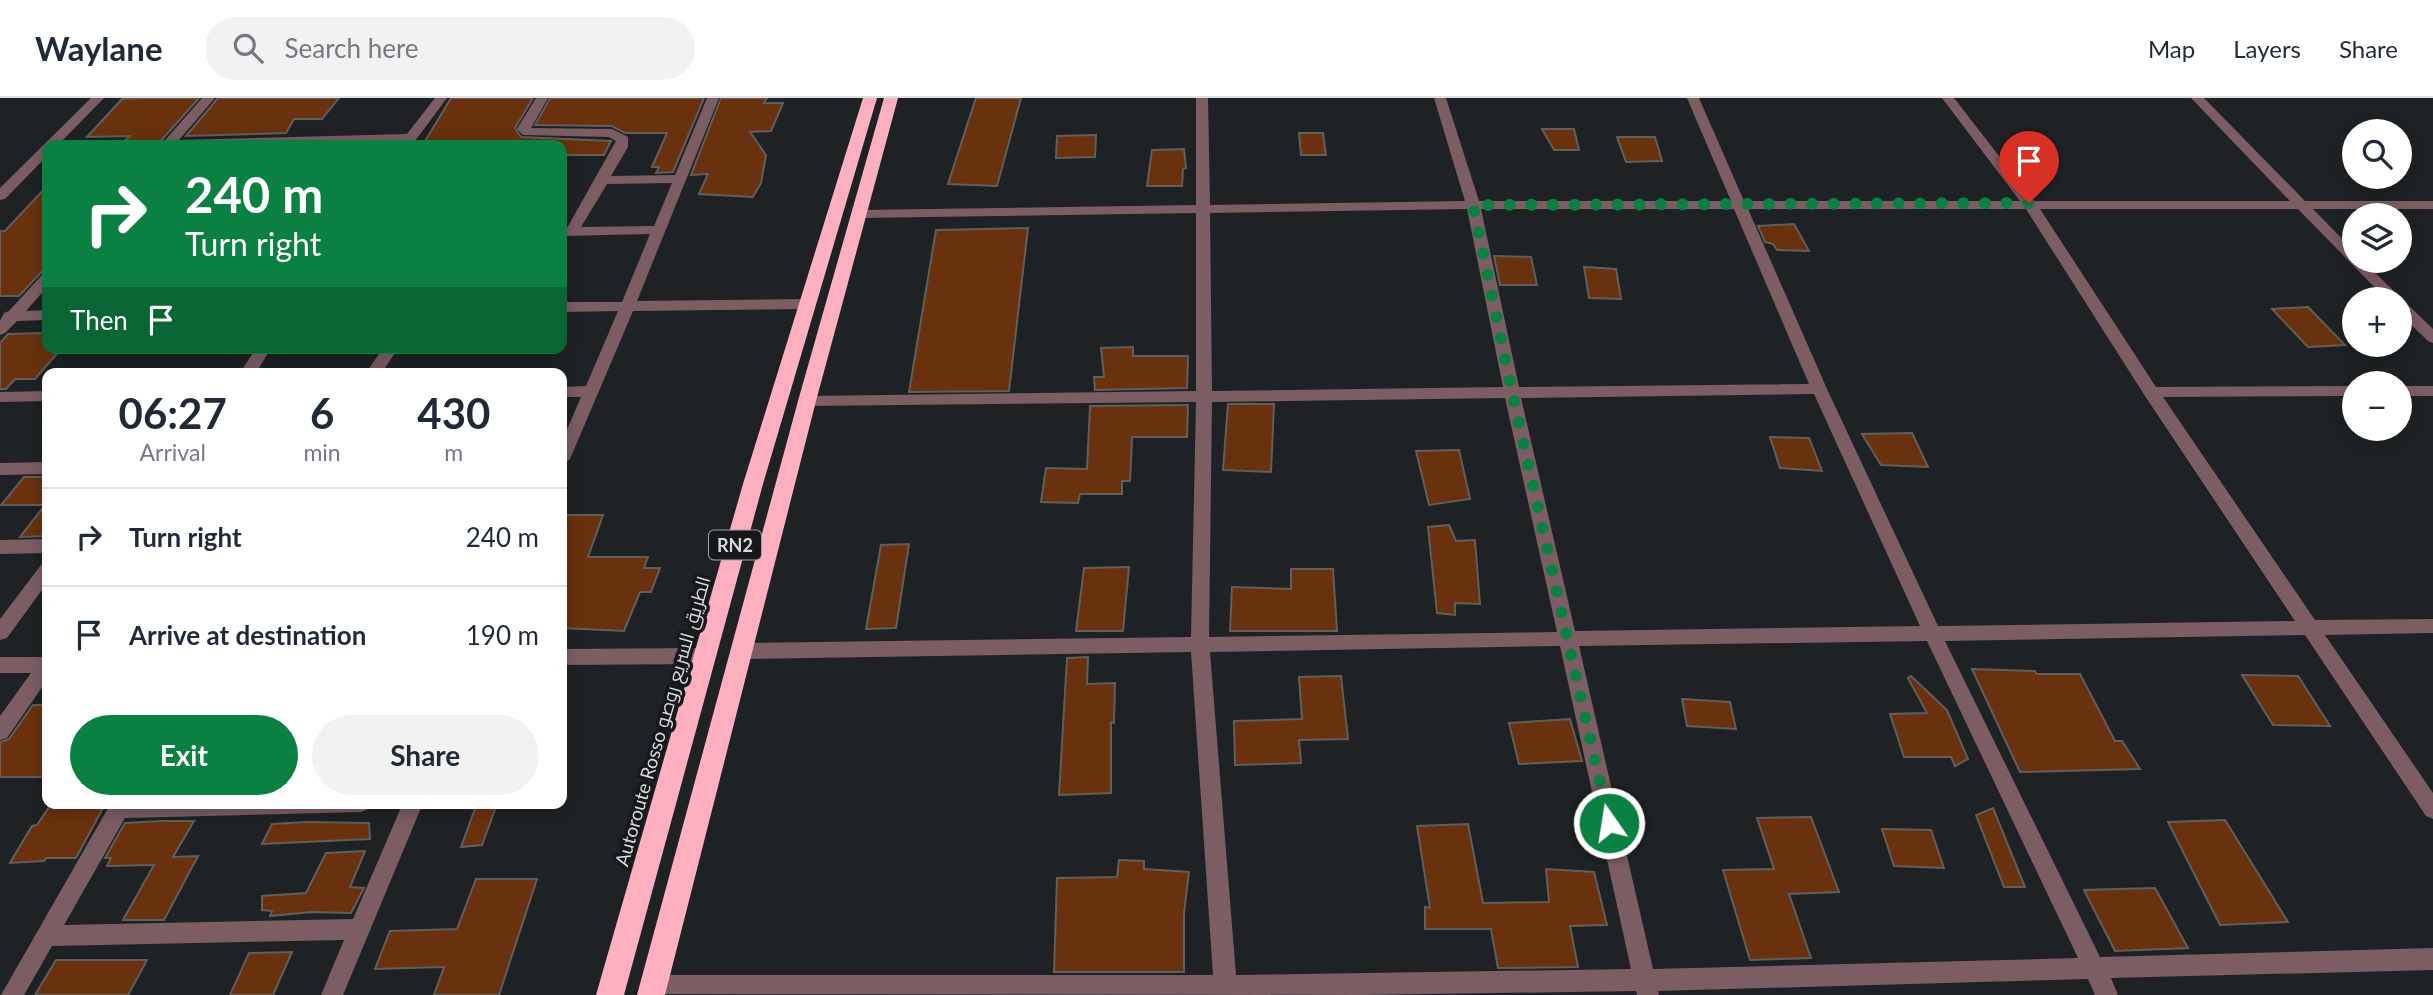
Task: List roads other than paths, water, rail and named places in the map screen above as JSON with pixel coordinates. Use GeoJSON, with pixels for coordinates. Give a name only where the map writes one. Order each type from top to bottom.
{"type":"FeatureCollection","features":[{"type":"Feature","properties":{"kind":"highway","name":"Autoroute Rosso الطريق السريع روصو"},"geometry":{"type":"LineString","coordinates":[[610,995],[703,656],[870,98]]}},
{"type":"Feature","properties":{"kind":"highway","name":"RN2"},"geometry":{"type":"LineString","coordinates":[[652,991],[807,401],[891,98]]}},
{"type":"Feature","properties":{"kind":"street"},"geometry":{"type":"LineString","coordinates":[[56,140],[98,98]]}},
{"type":"Feature","properties":{"kind":"street"},"geometry":{"type":"LineString","coordinates":[[171,140],[209,98]]}},
{"type":"Feature","properties":{"kind":"street"},"geometry":{"type":"LineString","coordinates":[[410,140],[442,98]]}},
{"type":"Feature","properties":{"kind":"street"},"geometry":{"type":"LineString","coordinates":[[542,98],[523,129],[528,132],[612,133],[623,140],[602,180],[567,232]]}},
{"type":"Feature","properties":{"kind":"street"},"geometry":{"type":"LineString","coordinates":[[567,447],[713,98]]}},
{"type":"Feature","properties":{"kind":"street"},"geometry":{"type":"LineString","coordinates":[[1202,98],[1204,394],[1200,643],[1226,991]]}},
{"type":"Feature","properties":{"kind":"street"},"geometry":{"type":"LineString","coordinates":[[1440,98],[1473,205],[1512,392],[1646,988]]}},
{"type":"Feature","properties":{"kind":"street"},"geometry":{"type":"LineString","coordinates":[[1693,98],[1742,205],[1819,389],[1932,632],[2107,995]]}},
{"type":"Feature","properties":{"kind":"street"},"geometry":{"type":"LineString","coordinates":[[1948,98],[2029,203],[2151,392],[2433,810]]}},
{"type":"Feature","properties":{"kind":"street"},"geometry":{"type":"LineString","coordinates":[[2197,98],[2342,248]]}},
{"type":"Feature","properties":{"kind":"street"},"geometry":{"type":"LineString","coordinates":[[0,197],[42,154]]}},
{"type":"Feature","properties":{"kind":"street"},"geometry":{"type":"LineString","coordinates":[[602,180],[680,179]]}},
{"type":"Feature","properties":{"kind":"street"},"geometry":{"type":"LineString","coordinates":[[859,214],[1473,205],[2433,205]]}},
{"type":"Feature","properties":{"kind":"street"},"geometry":{"type":"LineString","coordinates":[[567,232],[659,230]]}},
{"type":"Feature","properties":{"kind":"street"},"geometry":{"type":"LineString","coordinates":[[2367,273],[2382,287]]}},
{"type":"Feature","properties":{"kind":"street"},"geometry":{"type":"LineString","coordinates":[[0,330],[7,316],[42,283]]}},
{"type":"Feature","properties":{"kind":"street"},"geometry":{"type":"LineString","coordinates":[[567,307],[808,304]]}},
{"type":"Feature","properties":{"kind":"street"},"geometry":{"type":"LineString","coordinates":[[7,316],[42,315]]}},
{"type":"Feature","properties":{"kind":"street"},"geometry":{"type":"LineString","coordinates":[[2412,317],[2433,338]]}},
{"type":"Feature","properties":{"kind":"street"},"geometry":{"type":"LineString","coordinates":[[807,401],[1204,394],[1819,389]]}},
{"type":"Feature","properties":{"kind":"street"},"geometry":{"type":"LineString","coordinates":[[567,392],[591,391]]}},
{"type":"Feature","properties":{"kind":"street"},"geometry":{"type":"LineString","coordinates":[[2151,392],[2342,391]]}},
{"type":"Feature","properties":{"kind":"street"},"geometry":{"type":"LineString","coordinates":[[2412,391],[2433,391]]}},
{"type":"Feature","properties":{"kind":"street"},"geometry":{"type":"LineString","coordinates":[[0,397],[42,396]]}},
{"type":"Feature","properties":{"kind":"street"},"geometry":{"type":"LineString","coordinates":[[0,469],[42,468]]}},
{"type":"Feature","properties":{"kind":"street"},"geometry":{"type":"LineString","coordinates":[[0,547],[42,546]]}},
{"type":"Feature","properties":{"kind":"street"},"geometry":{"type":"LineString","coordinates":[[0,634],[42,577]]}},
{"type":"Feature","properties":{"kind":"street"},"geometry":{"type":"LineString","coordinates":[[742,651],[2433,626]]}},
{"type":"Feature","properties":{"kind":"street"},"geometry":{"type":"LineString","coordinates":[[567,657],[703,656]]}},
{"type":"Feature","properties":{"kind":"street"},"geometry":{"type":"LineString","coordinates":[[0,665],[42,665]]}},
{"type":"Feature","properties":{"kind":"street"},"geometry":{"type":"LineString","coordinates":[[0,733],[42,672]]}},
{"type":"Feature","properties":{"kind":"street"},"geometry":{"type":"LineString","coordinates":[[12,995],[119,809]]}},
{"type":"Feature","properties":{"kind":"street"},"geometry":{"type":"LineString","coordinates":[[332,995],[410,809]]}},
{"type":"Feature","properties":{"kind":"street"},"geometry":{"type":"LineString","coordinates":[[47,936],[360,929]]}},
{"type":"Feature","properties":{"kind":"street"},"geometry":{"type":"LineString","coordinates":[[652,991],[1646,988],[2095,969],[2433,959]]}}]}
